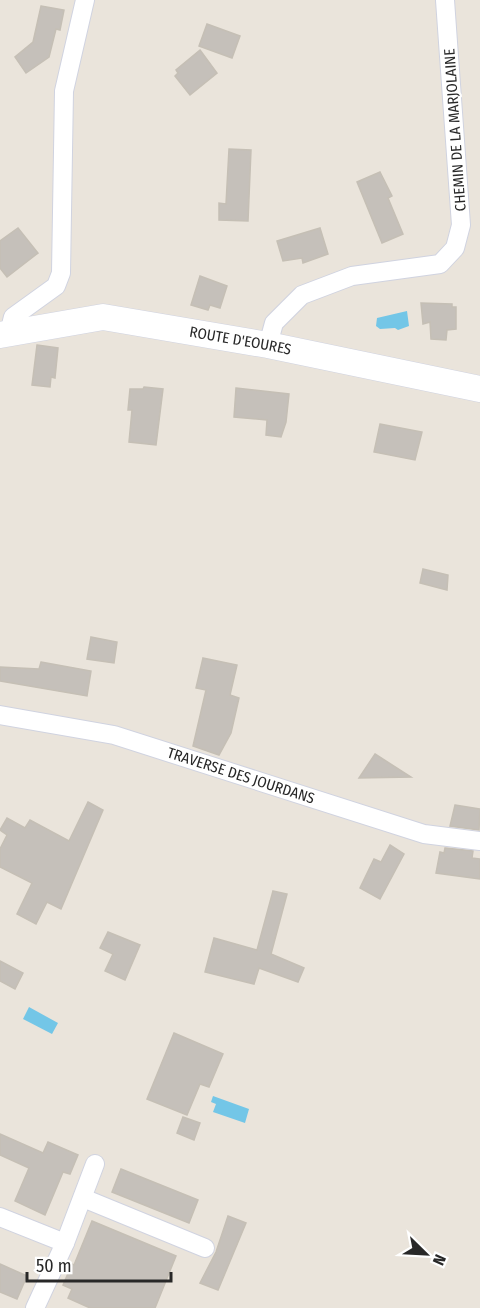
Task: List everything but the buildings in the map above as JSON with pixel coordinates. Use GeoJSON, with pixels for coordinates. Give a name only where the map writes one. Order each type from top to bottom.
{"type":"FeatureCollection","features":[{"type":"Feature","properties":{"kind":"street"},"geometry":{"type":"LineString","coordinates":[[5,334],[13,317],[56,286],[61,273],[64,91],[85,0]]}},
{"type":"Feature","properties":{"kind":"street","name":"CHEMIN DE LA MARJOLAINE"},"geometry":{"type":"LineString","coordinates":[[268,345],[274,323],[302,295],[352,276],[440,264],[455,248],[461,225],[446,0]]}},
{"type":"Feature","properties":{"kind":"street","name":"ROUTE D'EOURES"},"geometry":{"type":"LineString","coordinates":[[5,334],[103,317],[268,345],[480,389]]}},
{"type":"Feature","properties":{"kind":"street","name":"TRAVERSE DES JOURDANS"},"geometry":{"type":"LineString","coordinates":[[0,715],[114,735],[424,834],[480,841]]}},
{"type":"Feature","properties":{"kind":"street"},"geometry":{"type":"LineString","coordinates":[[42,1306],[95,1164]]}},
{"type":"Feature","properties":{"kind":"street"},"geometry":{"type":"LineString","coordinates":[[83,1198],[205,1248]]}},
{"type":"Feature","properties":{"kind":"street"},"geometry":{"type":"LineString","coordinates":[[0,1217],[65,1243]]}},
{"type":"Feature","properties":{"kind":"water"},"geometry":{"type":"Polygon","coordinates":[[[407,311],[409,326],[398,330],[395,328],[380,329],[376,326],[377,318],[407,311]]]}},
{"type":"Feature","properties":{"kind":"water"},"geometry":{"type":"Polygon","coordinates":[[[29,1007],[58,1023],[52,1034],[23,1019],[29,1007]]]}},
{"type":"Feature","properties":{"kind":"water"},"geometry":{"type":"Polygon","coordinates":[[[213,1096],[249,1109],[245,1123],[213,1112],[216,1104],[211,1102],[213,1096]]]}}]}
